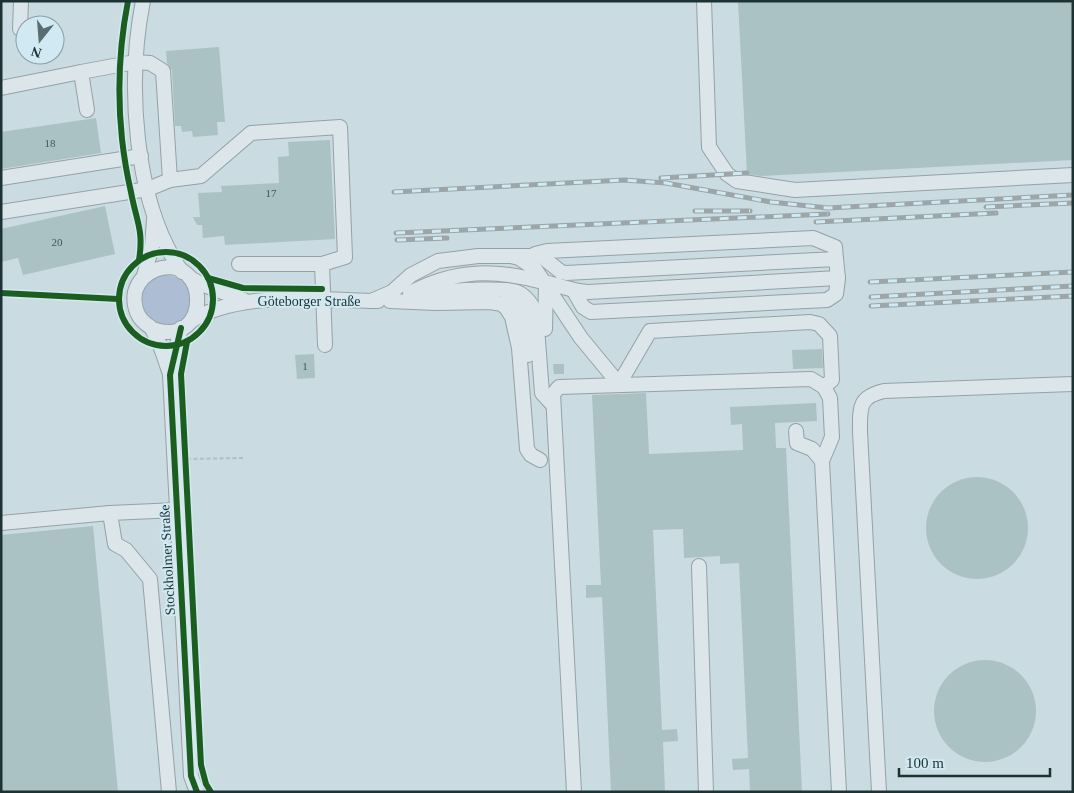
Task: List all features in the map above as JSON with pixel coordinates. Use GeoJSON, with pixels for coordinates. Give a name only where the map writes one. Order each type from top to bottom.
{"type":"FeatureCollection","features":[{"type":"Feature","properties":{"kind":"street"},"geometry":{"type":"LineString","coordinates":[[20,15],[21,1]]}},
{"type":"Feature","properties":{"kind":"street","name":"Stockholmer Straße"},"geometry":{"type":"LineString","coordinates":[[143,1],[135,62],[135,105],[141,156],[154,217],[170,252],[194,284],[199,299],[195,314],[186,324],[170,376]]}},
{"type":"Feature","properties":{"kind":"street"},"geometry":{"type":"LineString","coordinates":[[704,1],[709,147],[728,174],[737,181],[796,190],[1073,175]]}},
{"type":"Feature","properties":{"kind":"street"},"geometry":{"type":"LineString","coordinates":[[1,88],[135,62],[150,63],[163,71],[170,180]]}},
{"type":"Feature","properties":{"kind":"street"},"geometry":{"type":"LineString","coordinates":[[81,72],[87,110]]}},
{"type":"Feature","properties":{"kind":"street"},"geometry":{"type":"LineString","coordinates":[[1,212],[148,189],[170,180],[201,176],[251,133],[340,127],[345,257],[322,264],[239,264]]}},
{"type":"Feature","properties":{"kind":"street"},"geometry":{"type":"LineString","coordinates":[[1,178],[141,156]]}},
{"type":"Feature","properties":{"kind":"street","name":"Stockholmer Straße"},"geometry":{"type":"LineString","coordinates":[[154,217],[152,246],[144,276],[136,289],[135,305],[141,319],[153,329],[170,376],[190,776],[197,792]]}},
{"type":"Feature","properties":{"kind":"street"},"geometry":{"type":"LineString","coordinates":[[371,301],[392,292],[411,275],[438,261],[459,257],[511,256],[547,251],[813,238],[835,248],[838,278],[836,294],[827,300],[592,312],[583,307],[574,291]]}},
{"type":"Feature","properties":{"kind":"street"},"geometry":{"type":"LineString","coordinates":[[535,254],[541,256],[560,272],[566,273],[836,259]]}},
{"type":"Feature","properties":{"kind":"street"},"geometry":{"type":"LineString","coordinates":[[511,256],[519,258],[535,270],[581,338],[619,384]]}},
{"type":"Feature","properties":{"kind":"street"},"geometry":{"type":"LineString","coordinates":[[322,264],[325,345]]}},
{"type":"Feature","properties":{"kind":"street"},"geometry":{"type":"LineString","coordinates":[[144,276],[162,268],[185,274]]}},
{"type":"Feature","properties":{"kind":"street"},"geometry":{"type":"LineString","coordinates":[[390,301],[452,276],[472,273],[513,275],[574,291],[588,292],[838,278]]}},
{"type":"Feature","properties":{"kind":"street","name":"Göteborger Straße"},"geometry":{"type":"LineString","coordinates":[[185,274],[201,284],[248,300]]}},
{"type":"Feature","properties":{"kind":"street"},"geometry":{"type":"LineString","coordinates":[[545,284],[545,344],[548,373],[549,380],[559,388]]}},
{"type":"Feature","properties":{"kind":"street"},"geometry":{"type":"LineString","coordinates":[[410,293],[494,290],[510,290],[518,293],[534,308],[539,334],[542,393],[552,405]]}},
{"type":"Feature","properties":{"kind":"street"},"geometry":{"type":"LineString","coordinates":[[494,290],[512,297],[520,305],[527,334],[534,443],[540,460],[556,471]]}},
{"type":"Feature","properties":{"kind":"street","name":"Göteborger Straße"},"geometry":{"type":"LineString","coordinates":[[186,324],[213,308],[248,300],[490,302],[502,304],[512,317],[519,348],[527,449],[531,455],[540,460]]}},
{"type":"Feature","properties":{"kind":"street"},"geometry":{"type":"LineString","coordinates":[[619,384],[650,331],[810,322],[819,324],[830,336],[832,380],[824,387]]}},
{"type":"Feature","properties":{"kind":"street"},"geometry":{"type":"LineString","coordinates":[[153,329],[168,332],[186,324]]}},
{"type":"Feature","properties":{"kind":"street"},"geometry":{"type":"LineString","coordinates":[[574,792],[552,405],[553,394],[559,388],[619,384],[811,379],[824,387],[830,398],[832,437],[822,461],[839,792]]}},
{"type":"Feature","properties":{"kind":"street"},"geometry":{"type":"LineString","coordinates":[[879,792],[860,432],[860,411],[864,400],[868,396],[884,391],[1073,384]]}},
{"type":"Feature","properties":{"kind":"street"},"geometry":{"type":"LineString","coordinates":[[796,431],[797,443],[812,449],[822,461]]}},
{"type":"Feature","properties":{"kind":"street"},"geometry":{"type":"LineString","coordinates":[[1,522],[110,513],[177,510]]}},
{"type":"Feature","properties":{"kind":"street"},"geometry":{"type":"LineString","coordinates":[[110,513],[116,544],[126,550],[150,579],[169,792]]}},
{"type":"Feature","properties":{"kind":"street"},"geometry":{"type":"LineString","coordinates":[[699,566],[706,792]]}},
{"type":"Feature","properties":{"kind":"path"},"geometry":{"type":"LineString","coordinates":[[191,459],[243,458]]}},
{"type":"Feature","properties":{"kind":"shaded area"},"geometry":{"type":"Polygon","coordinates":[[[166,275],[180,279],[187,286],[191,300],[187,314],[180,321],[166,325],[152,321],[145,314],[141,300],[145,286],[152,279],[166,275]]]}},
{"type":"Feature","properties":{"kind":"building"},"geometry":{"type":"Polygon","coordinates":[[[738,1],[1073,1],[1073,160],[761,176],[747,174],[738,1]]]}},
{"type":"Feature","properties":{"kind":"building"},"geometry":{"type":"Polygon","coordinates":[[[219,47],[225,122],[217,122],[218,135],[193,137],[192,131],[182,132],[181,126],[175,126],[172,70],[167,63],[166,51],[219,47]]]}},
{"type":"Feature","properties":{"kind":"building"},"geometry":{"type":"Polygon","coordinates":[[[96,118],[101,153],[1,169],[1,132],[96,118]]]}},
{"type":"Feature","properties":{"kind":"building"},"geometry":{"type":"Polygon","coordinates":[[[330,140],[335,239],[225,245],[224,236],[203,238],[202,225],[197,225],[193,217],[200,217],[198,193],[222,192],[221,186],[279,183],[278,157],[289,156],[288,142],[330,140]]]}},
{"type":"Feature","properties":{"kind":"building"},"geometry":{"type":"Polygon","coordinates":[[[105,206],[115,254],[23,275],[18,258],[1,262],[1,229],[105,206]]]}},
{"type":"Feature","properties":{"kind":"building"},"geometry":{"type":"Polygon","coordinates":[[[822,349],[823,368],[793,369],[792,350],[822,349]]]}},
{"type":"Feature","properties":{"kind":"building"},"geometry":{"type":"Polygon","coordinates":[[[314,354],[315,378],[297,379],[295,355],[314,354]]]}},
{"type":"Feature","properties":{"kind":"building"},"geometry":{"type":"Polygon","coordinates":[[[553,364],[564,364],[564,374],[554,374],[553,364]]]}},
{"type":"Feature","properties":{"kind":"building"},"geometry":{"type":"Polygon","coordinates":[[[646,393],[649,454],[743,450],[742,424],[731,425],[730,407],[816,403],[817,421],[775,423],[776,448],[786,448],[802,792],[750,792],[749,769],[733,770],[732,759],[748,758],[739,563],[720,564],[720,556],[684,558],[683,529],[653,530],[662,730],[677,729],[678,741],[663,742],[665,792],[611,792],[602,597],[586,598],[586,585],[601,585],[592,395],[646,393]]]}},
{"type":"Feature","properties":{"kind":"building"},"geometry":{"type":"Polygon","coordinates":[[[977,477],[997,481],[1013,492],[1024,508],[1028,528],[1024,548],[1013,564],[997,575],[977,579],[957,575],[941,564],[930,548],[926,528],[930,508],[941,492],[957,481],[977,477]]]}},
{"type":"Feature","properties":{"kind":"building"},"geometry":{"type":"Polygon","coordinates":[[[93,526],[118,792],[1,792],[1,535],[93,526]]]}},
{"type":"Feature","properties":{"kind":"building"},"geometry":{"type":"Polygon","coordinates":[[[985,660],[1005,664],[1021,675],[1032,691],[1036,711],[1032,731],[1021,747],[1005,758],[985,762],[965,758],[949,747],[938,731],[934,711],[938,691],[949,675],[965,664],[985,660]]]}},
{"type":"Feature","properties":{"kind":"railway"},"geometry":{"type":"LineString","coordinates":[[661,178],[747,173]]}},
{"type":"Feature","properties":{"kind":"railway"},"geometry":{"type":"LineString","coordinates":[[394,192],[624,180],[666,183],[771,202],[828,208],[1073,195]]}},
{"type":"Feature","properties":{"kind":"railway"},"geometry":{"type":"LineString","coordinates":[[986,207],[1073,203]]}},
{"type":"Feature","properties":{"kind":"railway"},"geometry":{"type":"LineString","coordinates":[[695,211],[750,211]]}},
{"type":"Feature","properties":{"kind":"railway"},"geometry":{"type":"LineString","coordinates":[[816,222],[996,213]]}},
{"type":"Feature","properties":{"kind":"railway"},"geometry":{"type":"LineString","coordinates":[[396,233],[828,214]]}},
{"type":"Feature","properties":{"kind":"railway"},"geometry":{"type":"LineString","coordinates":[[397,240],[447,238]]}},
{"type":"Feature","properties":{"kind":"railway"},"geometry":{"type":"LineString","coordinates":[[870,282],[1073,272]]}},
{"type":"Feature","properties":{"kind":"railway"},"geometry":{"type":"LineString","coordinates":[[871,297],[1073,286]]}},
{"type":"Feature","properties":{"kind":"railway"},"geometry":{"type":"LineString","coordinates":[[871,306],[1073,296]]}},
{"type":"Feature","properties":{"kind":"cycle path"},"geometry":{"type":"LineString","coordinates":[[128,1],[121,52],[119,87],[122,139],[141,241],[139,260]]}},
{"type":"Feature","properties":{"kind":"cycle path"},"geometry":{"type":"LineString","coordinates":[[157,252],[175,252],[200,265],[210,281],[213,299],[210,317],[200,333],[175,346],[157,346],[132,333],[119,308],[119,290],[132,265],[157,252]]}},
{"type":"Feature","properties":{"kind":"cycle path"},"geometry":{"type":"LineString","coordinates":[[208,278],[243,288],[322,289]]}},
{"type":"Feature","properties":{"kind":"cycle path"},"geometry":{"type":"LineString","coordinates":[[1,293],[118,299]]}},
{"type":"Feature","properties":{"kind":"cycle path"},"geometry":{"type":"LineString","coordinates":[[181,328],[170,375],[191,776],[197,792]]}},
{"type":"Feature","properties":{"kind":"cycle path"},"geometry":{"type":"LineString","coordinates":[[187,342],[181,374],[201,765],[206,784],[211,792]]}}]}
